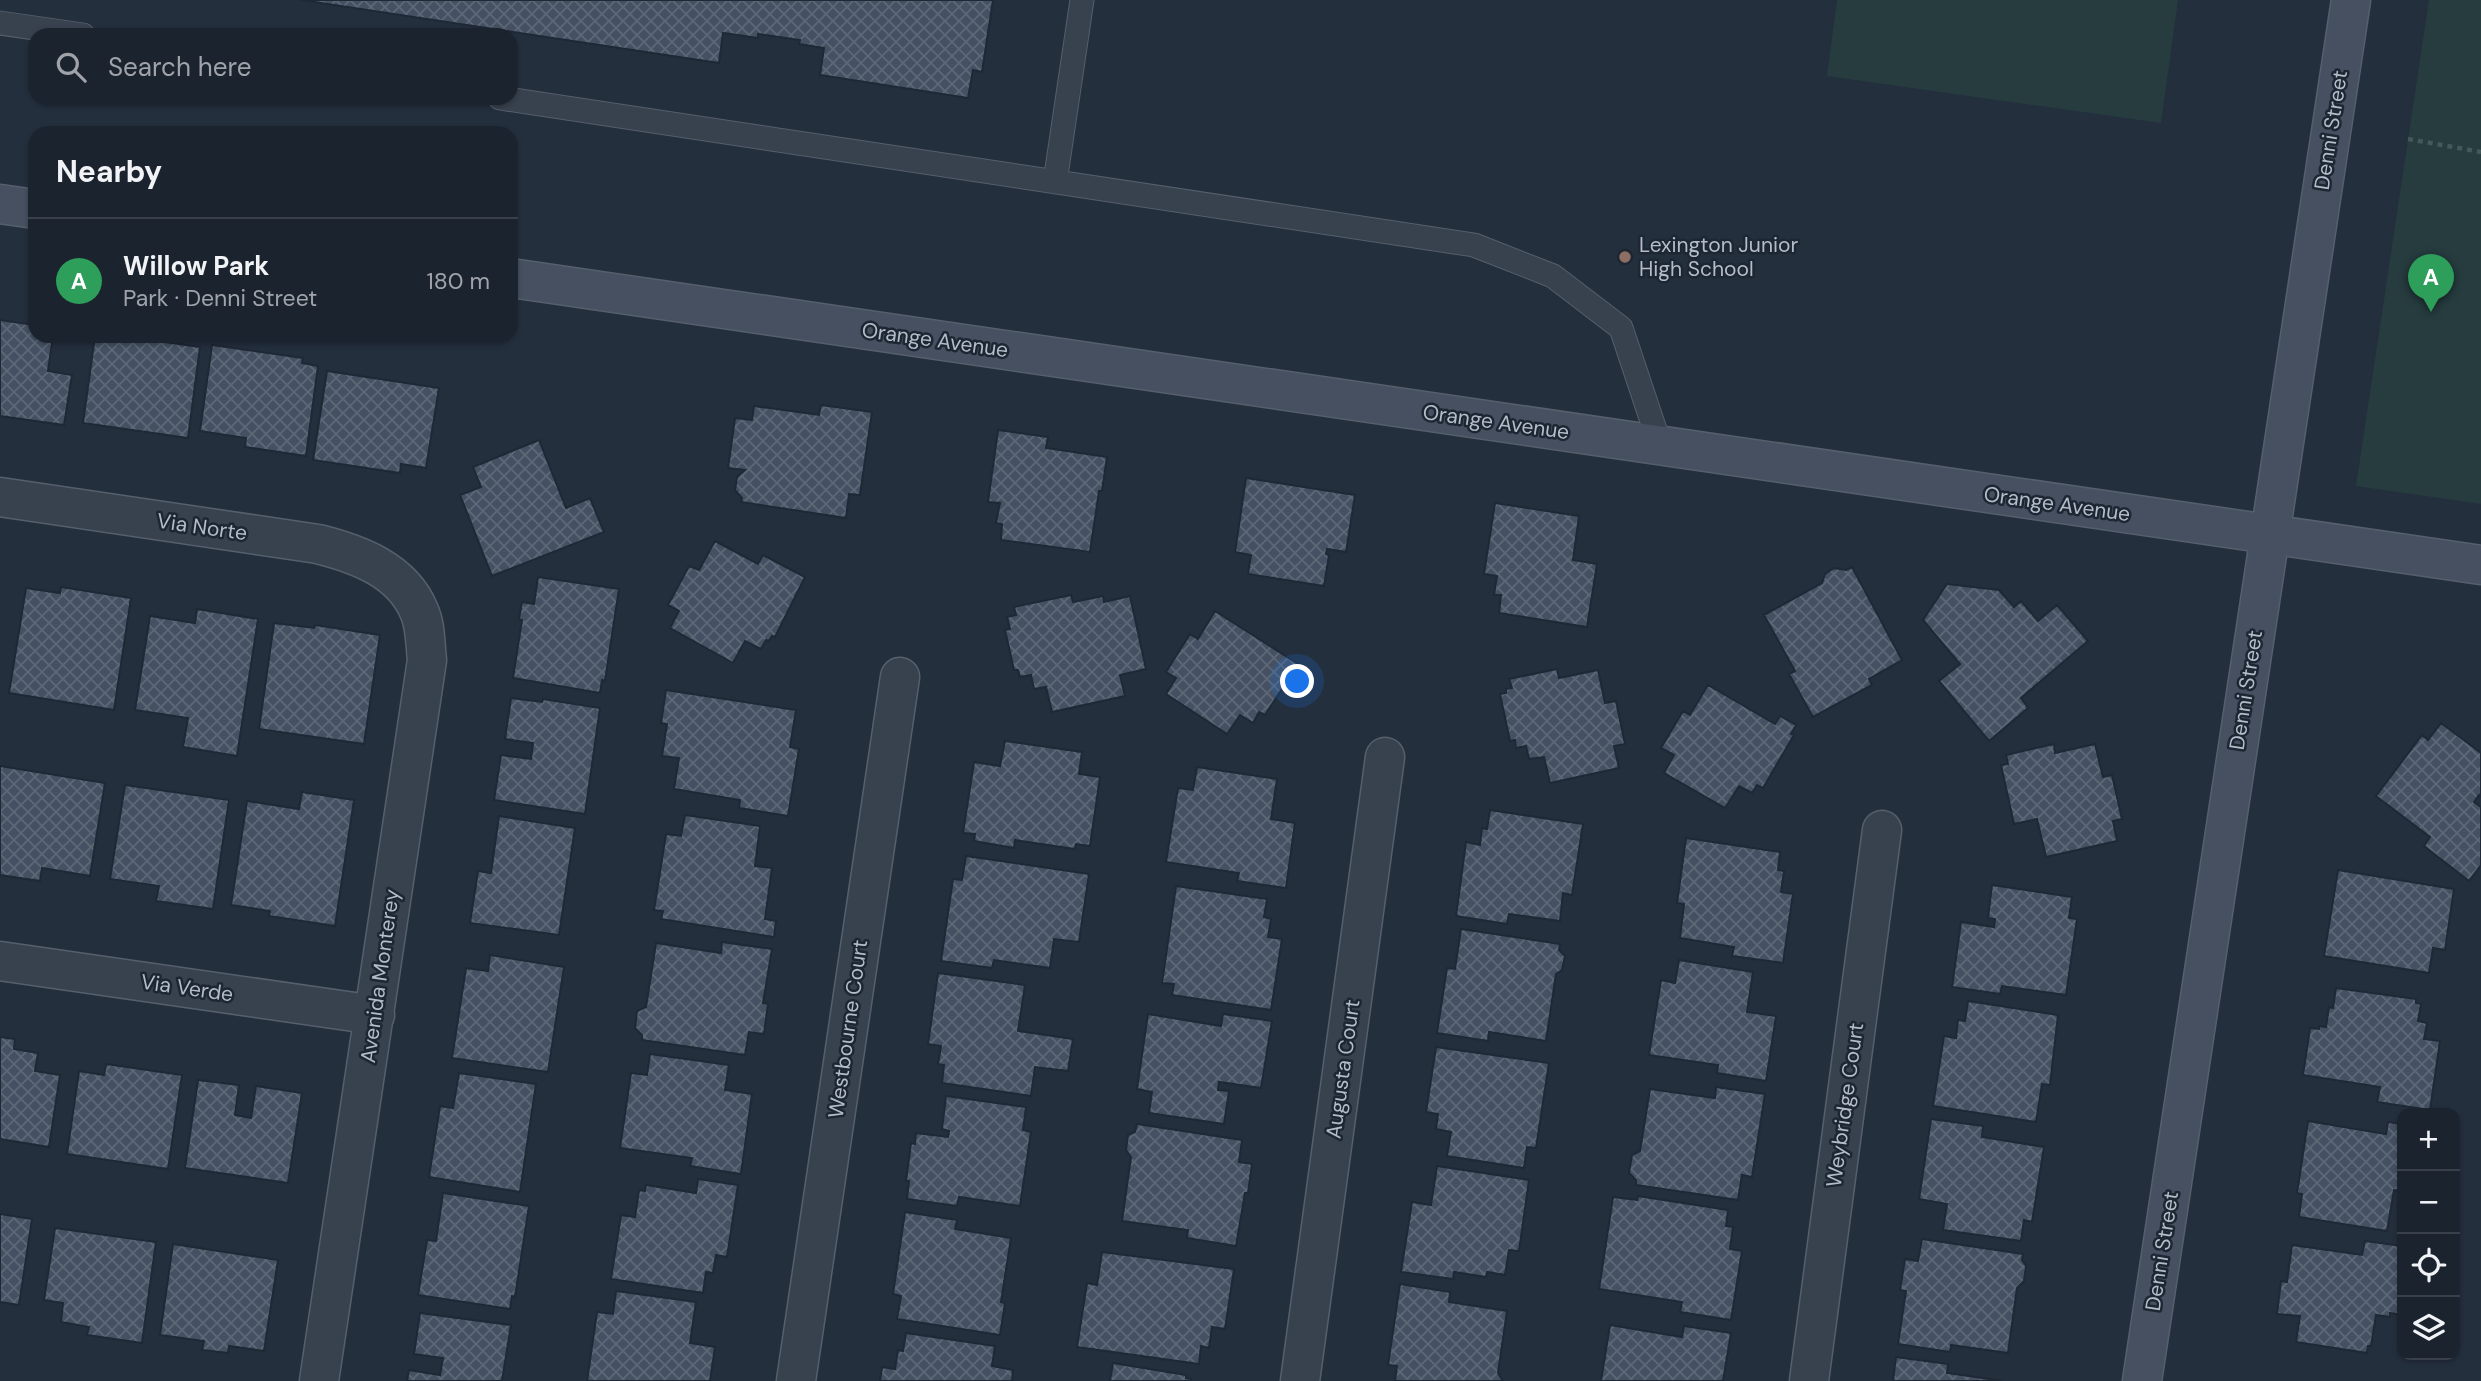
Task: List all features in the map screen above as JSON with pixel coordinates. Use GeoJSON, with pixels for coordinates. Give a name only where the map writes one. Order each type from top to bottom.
{"type":"FeatureCollection","features":[{"type":"Feature","properties":{"kind":"main road","name":"Denni Street"},"geometry":{"type":"LineString","coordinates":[[2142,1381],[2351,0]]}},
{"type":"Feature","properties":{"kind":"main road"},"geometry":{"type":"LineString","coordinates":[[0,204],[28,208]]}},
{"type":"Feature","properties":{"kind":"main road","name":"Orange Avenue"},"geometry":{"type":"LineString","coordinates":[[518,279],[2481,565]]}},
{"type":"Feature","properties":{"kind":"street","name":"Via Norte"},"geometry":{"type":"LineString","coordinates":[[0,497],[318,544],[359,557],[397,579]]}},
{"type":"Feature","properties":{"kind":"street","name":"Avenida Monterey"},"geometry":{"type":"LineString","coordinates":[[319,1381],[427,660],[421,613],[410,593],[397,579]]}},
{"type":"Feature","properties":{"kind":"street","name":"Westbourne Court"},"geometry":{"type":"LineString","coordinates":[[796,1381],[900,677]]}},
{"type":"Feature","properties":{"kind":"street","name":"Augusta Court"},"geometry":{"type":"LineString","coordinates":[[1300,1381],[1385,757]]}},
{"type":"Feature","properties":{"kind":"street","name":"Weybridge Court"},"geometry":{"type":"LineString","coordinates":[[1809,1381],[1882,830]]}},
{"type":"Feature","properties":{"kind":"street","name":"Via Verde"},"geometry":{"type":"LineString","coordinates":[[0,961],[375,1015]]}},
{"type":"Feature","properties":{"kind":"lane"},"geometry":{"type":"LineString","coordinates":[[1055,182],[1082,0]]}},
{"type":"Feature","properties":{"kind":"lane"},"geometry":{"type":"LineString","coordinates":[[0,23],[35,28]]}},
{"type":"Feature","properties":{"kind":"lane"},"geometry":{"type":"LineString","coordinates":[[518,101],[1474,245],[1553,276],[1621,328],[1660,446]]}},
{"type":"Feature","properties":{"kind":"path"},"geometry":{"type":"LineString","coordinates":[[2408,139],[2481,152]]}},
{"type":"Feature","properties":{"kind":"green space"},"geometry":{"type":"Polygon","coordinates":[[[1837,0],[2178,0],[2161,123],[1827,76],[1837,0]]]}},
{"type":"Feature","properties":{"kind":"green space"},"geometry":{"type":"Polygon","coordinates":[[[2429,0],[2481,0],[2481,504],[2356,486],[2429,0]]]}},
{"type":"Feature","properties":{"kind":"building"},"geometry":{"type":"Polygon","coordinates":[[[301,0],[993,0],[982,72],[973,70],[968,98],[820,75],[824,48],[799,44],[800,40],[758,34],[758,38],[723,33],[719,63],[518,33],[518,28],[487,28],[301,0]]]}},
{"type":"Feature","properties":{"kind":"building"},"geometry":{"type":"Polygon","coordinates":[[[0,320],[28,324],[28,343],[52,343],[48,371],[72,375],[64,425],[0,416],[0,320]]]}},
{"type":"Feature","properties":{"kind":"building"},"geometry":{"type":"Polygon","coordinates":[[[94,343],[172,343],[200,347],[188,438],[83,423],[94,343]]]}},
{"type":"Feature","properties":{"kind":"building"},"geometry":{"type":"Polygon","coordinates":[[[212,345],[303,358],[302,363],[318,366],[306,456],[245,447],[246,438],[200,431],[212,345]]]}},
{"type":"Feature","properties":{"kind":"building"},"geometry":{"type":"Polygon","coordinates":[[[327,371],[439,388],[426,468],[401,464],[400,473],[313,460],[327,371]]]}},
{"type":"Feature","properties":{"kind":"building"},"geometry":{"type":"Polygon","coordinates":[[[821,405],[872,412],[860,495],[849,494],[846,518],[741,502],[742,498],[735,490],[737,477],[745,470],[728,468],[735,418],[752,420],[754,406],[819,415],[821,405]]]}},
{"type":"Feature","properties":{"kind":"building"},"geometry":{"type":"Polygon","coordinates":[[[998,430],[1048,437],[1046,448],[1107,457],[1090,552],[1001,540],[1002,524],[996,523],[1000,503],[988,502],[998,430]]]}},
{"type":"Feature","properties":{"kind":"building"},"geometry":{"type":"Polygon","coordinates":[[[539,440],[566,508],[590,498],[604,532],[492,576],[460,495],[481,487],[473,467],[539,440]]]}},
{"type":"Feature","properties":{"kind":"building"},"geometry":{"type":"Polygon","coordinates":[[[1246,478],[1355,495],[1346,552],[1327,549],[1326,554],[1329,555],[1324,586],[1248,574],[1251,555],[1235,552],[1246,478]]]}},
{"type":"Feature","properties":{"kind":"building"},"geometry":{"type":"Polygon","coordinates":[[[1495,503],[1579,516],[1573,560],[1597,564],[1587,627],[1499,613],[1501,595],[1494,595],[1497,576],[1484,574],[1495,503]]]}},
{"type":"Feature","properties":{"kind":"building"},"geometry":{"type":"Polygon","coordinates":[[[715,541],[758,564],[763,555],[805,577],[775,637],[766,640],[761,649],[745,641],[733,663],[670,628],[679,611],[668,605],[689,566],[699,570],[715,541]]]}},
{"type":"Feature","properties":{"kind":"building"},"geometry":{"type":"Polygon","coordinates":[[[1852,567],[1902,660],[1869,679],[1872,685],[1813,717],[1789,674],[1795,671],[1764,615],[1822,583],[1825,574],[1834,568],[1846,570],[1852,567]]]}},
{"type":"Feature","properties":{"kind":"building"},"geometry":{"type":"Polygon","coordinates":[[[538,577],[619,589],[605,681],[602,680],[600,693],[513,678],[522,620],[519,619],[522,602],[534,604],[538,577]]]}},
{"type":"Feature","properties":{"kind":"building"},"geometry":{"type":"Polygon","coordinates":[[[1947,584],[1999,590],[2014,607],[2021,601],[2038,621],[2057,605],[2088,641],[2021,698],[2028,708],[1989,741],[1939,681],[1960,664],[1923,620],[1947,584]]]}},
{"type":"Feature","properties":{"kind":"building"},"geometry":{"type":"Polygon","coordinates":[[[61,587],[131,598],[114,710],[9,693],[26,588],[60,593],[61,587]]]}},
{"type":"Feature","properties":{"kind":"building"},"geometry":{"type":"Polygon","coordinates":[[[1071,595],[1073,602],[1103,596],[1104,602],[1130,596],[1146,669],[1120,675],[1125,696],[1052,712],[1046,687],[1034,689],[1031,675],[1020,677],[1018,670],[1014,670],[1005,630],[1010,629],[1007,617],[1016,615],[1014,607],[1071,595]]]}},
{"type":"Feature","properties":{"kind":"building"},"geometry":{"type":"Polygon","coordinates":[[[197,609],[258,619],[237,756],[183,747],[188,718],[135,710],[150,616],[195,623],[197,609]]]}},
{"type":"Feature","properties":{"kind":"building"},"geometry":{"type":"Polygon","coordinates":[[[1215,611],[1298,664],[1265,715],[1259,712],[1253,723],[1240,715],[1227,734],[1166,694],[1176,678],[1166,672],[1190,634],[1198,639],[1215,611]]]}},
{"type":"Feature","properties":{"kind":"building"},"geometry":{"type":"Polygon","coordinates":[[[274,623],[314,628],[315,625],[380,635],[364,744],[259,729],[274,623]]]}},
{"type":"Feature","properties":{"kind":"building"},"geometry":{"type":"Polygon","coordinates":[[[1557,669],[1559,678],[1598,670],[1605,703],[1616,701],[1625,744],[1614,746],[1619,768],[1550,783],[1544,757],[1529,759],[1526,746],[1516,748],[1515,740],[1510,741],[1500,694],[1512,688],[1509,679],[1557,669]]]}},
{"type":"Feature","properties":{"kind":"building"},"geometry":{"type":"Polygon","coordinates":[[[1708,685],[1775,724],[1780,716],[1796,725],[1791,734],[1794,735],[1763,788],[1757,785],[1752,793],[1739,786],[1725,808],[1664,773],[1674,755],[1661,748],[1683,711],[1690,715],[1708,685]]]}},
{"type":"Feature","properties":{"kind":"building"},"geometry":{"type":"Polygon","coordinates":[[[666,690],[796,710],[790,747],[799,749],[788,816],[739,808],[740,800],[674,789],[679,758],[662,756],[667,724],[661,723],[666,690]]]}},
{"type":"Feature","properties":{"kind":"building"},"geometry":{"type":"Polygon","coordinates":[[[511,698],[542,702],[543,699],[600,708],[585,814],[494,800],[501,755],[531,759],[533,743],[505,739],[511,698]]]}},
{"type":"Feature","properties":{"kind":"building"},"geometry":{"type":"Polygon","coordinates":[[[2441,723],[2481,753],[2481,797],[2479,795],[2474,802],[2481,807],[2481,865],[2469,881],[2424,846],[2430,837],[2376,796],[2422,735],[2428,740],[2441,723]]]}},
{"type":"Feature","properties":{"kind":"building"},"geometry":{"type":"Polygon","coordinates":[[[1005,741],[1082,752],[1079,774],[1100,777],[1090,846],[1076,844],[1075,849],[1015,840],[1014,848],[974,841],[975,834],[963,833],[974,762],[1000,766],[1005,741]]]}},
{"type":"Feature","properties":{"kind":"building"},"geometry":{"type":"Polygon","coordinates":[[[2054,744],[2055,753],[2095,744],[2103,777],[2112,775],[2122,819],[2113,821],[2117,841],[2046,857],[2037,819],[2014,824],[2001,765],[2008,764],[2006,755],[2054,744]]]}},
{"type":"Feature","properties":{"kind":"building"},"geometry":{"type":"Polygon","coordinates":[[[0,766],[105,783],[90,876],[42,868],[40,881],[0,875],[0,766]]]}},
{"type":"Feature","properties":{"kind":"building"},"geometry":{"type":"Polygon","coordinates":[[[1197,767],[1277,779],[1271,819],[1295,823],[1286,888],[1237,881],[1239,873],[1166,862],[1178,788],[1193,790],[1197,767]]]}},
{"type":"Feature","properties":{"kind":"building"},"geometry":{"type":"Polygon","coordinates":[[[125,785],[229,800],[213,909],[156,901],[159,886],[110,879],[125,785]]]}},
{"type":"Feature","properties":{"kind":"building"},"geometry":{"type":"Polygon","coordinates":[[[302,792],[354,800],[335,926],[269,916],[270,911],[231,905],[247,801],[299,809],[302,792]]]}},
{"type":"Feature","properties":{"kind":"building"},"geometry":{"type":"Polygon","coordinates":[[[1490,810],[1583,824],[1572,895],[1563,893],[1560,921],[1509,914],[1507,924],[1456,916],[1466,842],[1480,845],[1482,828],[1487,829],[1490,810]]]}},
{"type":"Feature","properties":{"kind":"building"},"geometry":{"type":"Polygon","coordinates":[[[685,815],[760,826],[755,866],[772,868],[765,919],[776,921],[774,937],[661,919],[663,911],[654,910],[666,834],[681,836],[685,815]]]}},
{"type":"Feature","properties":{"kind":"building"},"geometry":{"type":"Polygon","coordinates":[[[499,816],[575,828],[559,935],[470,923],[478,871],[491,873],[499,816]]]}},
{"type":"Feature","properties":{"kind":"building"},"geometry":{"type":"Polygon","coordinates":[[[1686,838],[1780,852],[1778,870],[1784,871],[1781,892],[1793,894],[1783,963],[1732,956],[1734,947],[1680,938],[1684,904],[1677,903],[1686,838]]]}},
{"type":"Feature","properties":{"kind":"building"},"geometry":{"type":"Polygon","coordinates":[[[966,856],[1089,874],[1079,942],[1054,939],[1050,968],[994,960],[992,968],[941,961],[953,879],[962,880],[966,856]]]}},
{"type":"Feature","properties":{"kind":"building"},"geometry":{"type":"Polygon","coordinates":[[[2338,870],[2454,889],[2445,950],[2433,948],[2429,973],[2324,956],[2338,870]]]}},
{"type":"Feature","properties":{"kind":"building"},"geometry":{"type":"Polygon","coordinates":[[[1992,885],[2072,897],[2069,918],[2077,919],[2066,995],[2002,986],[2000,994],[1952,987],[1961,922],[1994,927],[1995,919],[1988,918],[1992,885]]]}},
{"type":"Feature","properties":{"kind":"building"},"geometry":{"type":"Polygon","coordinates":[[[1176,886],[1267,899],[1264,917],[1271,919],[1268,937],[1282,939],[1271,1010],[1172,995],[1174,984],[1162,983],[1176,886]]]}},
{"type":"Feature","properties":{"kind":"building"},"geometry":{"type":"Polygon","coordinates":[[[1461,929],[1560,944],[1559,950],[1565,956],[1562,970],[1556,974],[1546,1041],[1489,1032],[1488,1041],[1437,1033],[1447,968],[1455,969],[1461,929]]]}},
{"type":"Feature","properties":{"kind":"building"},"geometry":{"type":"Polygon","coordinates":[[[722,942],[772,949],[763,1003],[768,1004],[764,1034],[749,1032],[745,1055],[642,1040],[642,1035],[635,1028],[637,1011],[646,1007],[656,943],[721,953],[722,942]]]}},
{"type":"Feature","properties":{"kind":"building"},"geometry":{"type":"Polygon","coordinates":[[[490,955],[564,967],[548,1072],[452,1058],[466,968],[488,971],[490,955]]]}},
{"type":"Feature","properties":{"kind":"building"},"geometry":{"type":"Polygon","coordinates":[[[1679,960],[1753,972],[1747,1012],[1776,1016],[1766,1081],[1717,1073],[1718,1065],[1649,1055],[1661,980],[1675,983],[1679,960]]]}},
{"type":"Feature","properties":{"kind":"building"},"geometry":{"type":"Polygon","coordinates":[[[938,973],[1025,985],[1018,1031],[1073,1039],[1068,1071],[1035,1067],[1031,1096],[942,1083],[944,1065],[938,1064],[941,1046],[928,1044],[938,973]]]}},
{"type":"Feature","properties":{"kind":"building"},"geometry":{"type":"Polygon","coordinates":[[[2336,988],[2416,999],[2416,1003],[2421,1004],[2418,1021],[2427,1023],[2424,1039],[2440,1041],[2430,1108],[2377,1102],[2380,1087],[2303,1075],[2310,1028],[2326,1027],[2329,1007],[2333,1008],[2336,988]]]}},
{"type":"Feature","properties":{"kind":"building"},"geometry":{"type":"Polygon","coordinates":[[[1968,1001],[2058,1015],[2050,1085],[2042,1084],[2036,1122],[1933,1106],[1944,1036],[1956,1038],[1958,1020],[1965,1021],[1968,1001]]]}},
{"type":"Feature","properties":{"kind":"building"},"geometry":{"type":"Polygon","coordinates":[[[1148,1014],[1221,1026],[1223,1014],[1272,1021],[1261,1088],[1219,1082],[1218,1090],[1229,1091],[1224,1124],[1149,1113],[1152,1092],[1137,1089],[1148,1014]]]}},
{"type":"Feature","properties":{"kind":"building"},"geometry":{"type":"Polygon","coordinates":[[[0,1037],[15,1039],[14,1049],[38,1053],[35,1071],[60,1075],[49,1147],[0,1139],[0,1037]]]}},
{"type":"Feature","properties":{"kind":"building"},"geometry":{"type":"Polygon","coordinates":[[[1436,1047],[1549,1063],[1536,1148],[1527,1147],[1524,1168],[1447,1156],[1451,1132],[1436,1129],[1438,1114],[1426,1112],[1436,1047]]]}},
{"type":"Feature","properties":{"kind":"building"},"geometry":{"type":"Polygon","coordinates":[[[650,1054],[729,1065],[725,1090],[752,1094],[741,1174],[690,1166],[692,1158],[620,1148],[631,1073],[647,1075],[650,1054]]]}},
{"type":"Feature","properties":{"kind":"building"},"geometry":{"type":"Polygon","coordinates":[[[106,1064],[182,1075],[168,1169],[67,1154],[79,1071],[104,1075],[106,1064]]]}},
{"type":"Feature","properties":{"kind":"building"},"geometry":{"type":"Polygon","coordinates":[[[459,1073],[536,1084],[520,1192],[429,1177],[440,1106],[453,1108],[459,1073]]]}},
{"type":"Feature","properties":{"kind":"building"},"geometry":{"type":"Polygon","coordinates":[[[198,1080],[239,1085],[235,1115],[251,1118],[256,1086],[302,1093],[288,1183],[185,1168],[198,1080]]]}},
{"type":"Feature","properties":{"kind":"building"},"geometry":{"type":"Polygon","coordinates":[[[1716,1087],[1765,1094],[1752,1177],[1742,1175],[1738,1200],[1636,1185],[1636,1180],[1629,1173],[1632,1155],[1640,1151],[1650,1089],[1715,1098],[1716,1087]]]}},
{"type":"Feature","properties":{"kind":"building"},"geometry":{"type":"Polygon","coordinates":[[[946,1096],[1026,1107],[1023,1130],[1031,1132],[1020,1206],[959,1197],[957,1206],[907,1199],[909,1181],[906,1181],[911,1143],[915,1144],[916,1133],[948,1137],[949,1131],[942,1129],[946,1096]]]}},
{"type":"Feature","properties":{"kind":"building"},"geometry":{"type":"Polygon","coordinates":[[[1931,1119],[1983,1126],[1982,1137],[2044,1147],[2032,1222],[2024,1220],[2021,1241],[1943,1230],[1947,1204],[1919,1199],[1931,1119]]]}},
{"type":"Feature","properties":{"kind":"building"},"geometry":{"type":"Polygon","coordinates":[[[2308,1121],[2386,1134],[2388,1122],[2397,1123],[2397,1190],[2394,1190],[2387,1231],[2299,1217],[2302,1194],[2297,1193],[2308,1121]]]}},
{"type":"Feature","properties":{"kind":"building"},"geometry":{"type":"Polygon","coordinates":[[[1137,1124],[1242,1140],[1239,1162],[1252,1164],[1236,1246],[1187,1238],[1188,1230],[1122,1221],[1131,1157],[1126,1150],[1128,1135],[1135,1132],[1137,1124]]]}},
{"type":"Feature","properties":{"kind":"building"},"geometry":{"type":"Polygon","coordinates":[[[1437,1166],[1529,1180],[1519,1251],[1509,1250],[1505,1275],[1487,1272],[1486,1277],[1454,1272],[1453,1279],[1401,1272],[1412,1202],[1431,1205],[1437,1166]]]}},
{"type":"Feature","properties":{"kind":"building"},"geometry":{"type":"Polygon","coordinates":[[[698,1179],[738,1185],[727,1257],[716,1255],[713,1273],[706,1272],[703,1293],[611,1279],[621,1215],[635,1217],[639,1190],[645,1191],[646,1185],[696,1193],[698,1179]]]}},
{"type":"Feature","properties":{"kind":"building"},"geometry":{"type":"Polygon","coordinates":[[[443,1193],[529,1206],[515,1297],[512,1296],[510,1309],[418,1295],[427,1240],[436,1241],[443,1193]]]}},
{"type":"Feature","properties":{"kind":"building"},"geometry":{"type":"Polygon","coordinates":[[[1638,1196],[1728,1210],[1726,1226],[1733,1227],[1730,1249],[1742,1251],[1731,1320],[1680,1312],[1682,1302],[1599,1289],[1613,1197],[1637,1200],[1638,1196]]]}},
{"type":"Feature","properties":{"kind":"building"},"geometry":{"type":"Polygon","coordinates":[[[905,1212],[957,1220],[955,1229],[1011,1238],[1001,1302],[1005,1303],[1000,1335],[897,1319],[901,1296],[893,1294],[905,1212]]]}},
{"type":"Feature","properties":{"kind":"building"},"geometry":{"type":"Polygon","coordinates":[[[0,1214],[32,1219],[19,1305],[0,1302],[0,1214]]]}},
{"type":"Feature","properties":{"kind":"building"},"geometry":{"type":"Polygon","coordinates":[[[55,1228],[156,1242],[142,1343],[87,1335],[89,1327],[61,1322],[63,1303],[44,1300],[55,1228]]]}},
{"type":"Feature","properties":{"kind":"building"},"geometry":{"type":"Polygon","coordinates":[[[1922,1239],[2023,1254],[2022,1260],[2026,1266],[2024,1281],[2017,1288],[2008,1353],[1951,1345],[1950,1352],[1898,1344],[1906,1291],[1900,1290],[1905,1259],[1918,1261],[1922,1239]]]}},
{"type":"Feature","properties":{"kind":"building"},"geometry":{"type":"Polygon","coordinates":[[[2365,1241],[2397,1245],[2397,1314],[2390,1313],[2390,1317],[2376,1315],[2371,1346],[2368,1346],[2367,1353],[2296,1342],[2300,1316],[2277,1314],[2281,1281],[2287,1282],[2292,1245],[2362,1255],[2365,1241]]]}},
{"type":"Feature","properties":{"kind":"building"},"geometry":{"type":"Polygon","coordinates":[[[173,1244],[278,1260],[264,1351],[229,1346],[228,1353],[202,1350],[204,1341],[160,1335],[173,1244]]]}},
{"type":"Feature","properties":{"kind":"building"},"geometry":{"type":"Polygon","coordinates":[[[1102,1252],[1234,1269],[1225,1329],[1212,1327],[1209,1348],[1201,1346],[1199,1364],[1077,1347],[1087,1283],[1097,1285],[1102,1252]]]}},
{"type":"Feature","properties":{"kind":"building"},"geometry":{"type":"Polygon","coordinates":[[[1400,1284],[1450,1292],[1449,1302],[1507,1311],[1498,1373],[1503,1381],[1395,1381],[1397,1366],[1388,1365],[1400,1284]]]}},
{"type":"Feature","properties":{"kind":"building"},"geometry":{"type":"Polygon","coordinates":[[[616,1291],[696,1302],[690,1343],[715,1347],[710,1381],[587,1381],[597,1312],[613,1314],[616,1291]]]}},
{"type":"Feature","properties":{"kind":"building"},"geometry":{"type":"Polygon","coordinates":[[[420,1313],[511,1325],[502,1381],[407,1381],[409,1370],[440,1375],[443,1358],[414,1354],[420,1313]]]}},
{"type":"Feature","properties":{"kind":"building"},"geometry":{"type":"Polygon","coordinates":[[[1610,1325],[1682,1337],[1684,1326],[1731,1333],[1723,1381],[1601,1381],[1610,1325]]]}},
{"type":"Feature","properties":{"kind":"building"},"geometry":{"type":"Polygon","coordinates":[[[906,1333],[995,1346],[992,1366],[1013,1370],[1012,1381],[880,1381],[882,1367],[895,1369],[898,1350],[903,1351],[906,1333]]]}},
{"type":"Feature","properties":{"kind":"building"},"geometry":{"type":"Polygon","coordinates":[[[1896,1357],[1948,1364],[1947,1373],[2003,1381],[1893,1381],[1896,1357]]]}},
{"type":"Feature","properties":{"kind":"building"},"geometry":{"type":"Polygon","coordinates":[[[1113,1363],[1186,1375],[1186,1378],[1191,1379],[1110,1381],[1113,1363]]]}},
{"type":"Feature","properties":{"kind":"place","name":"Lexington Junior High School"},"geometry":{"type":"Point","coordinates":[1625,257]}},
{"type":"Feature","properties":{"kind":"place","name":"Willow Park"},"geometry":{"type":"Point","coordinates":[2431,312]}}]}
